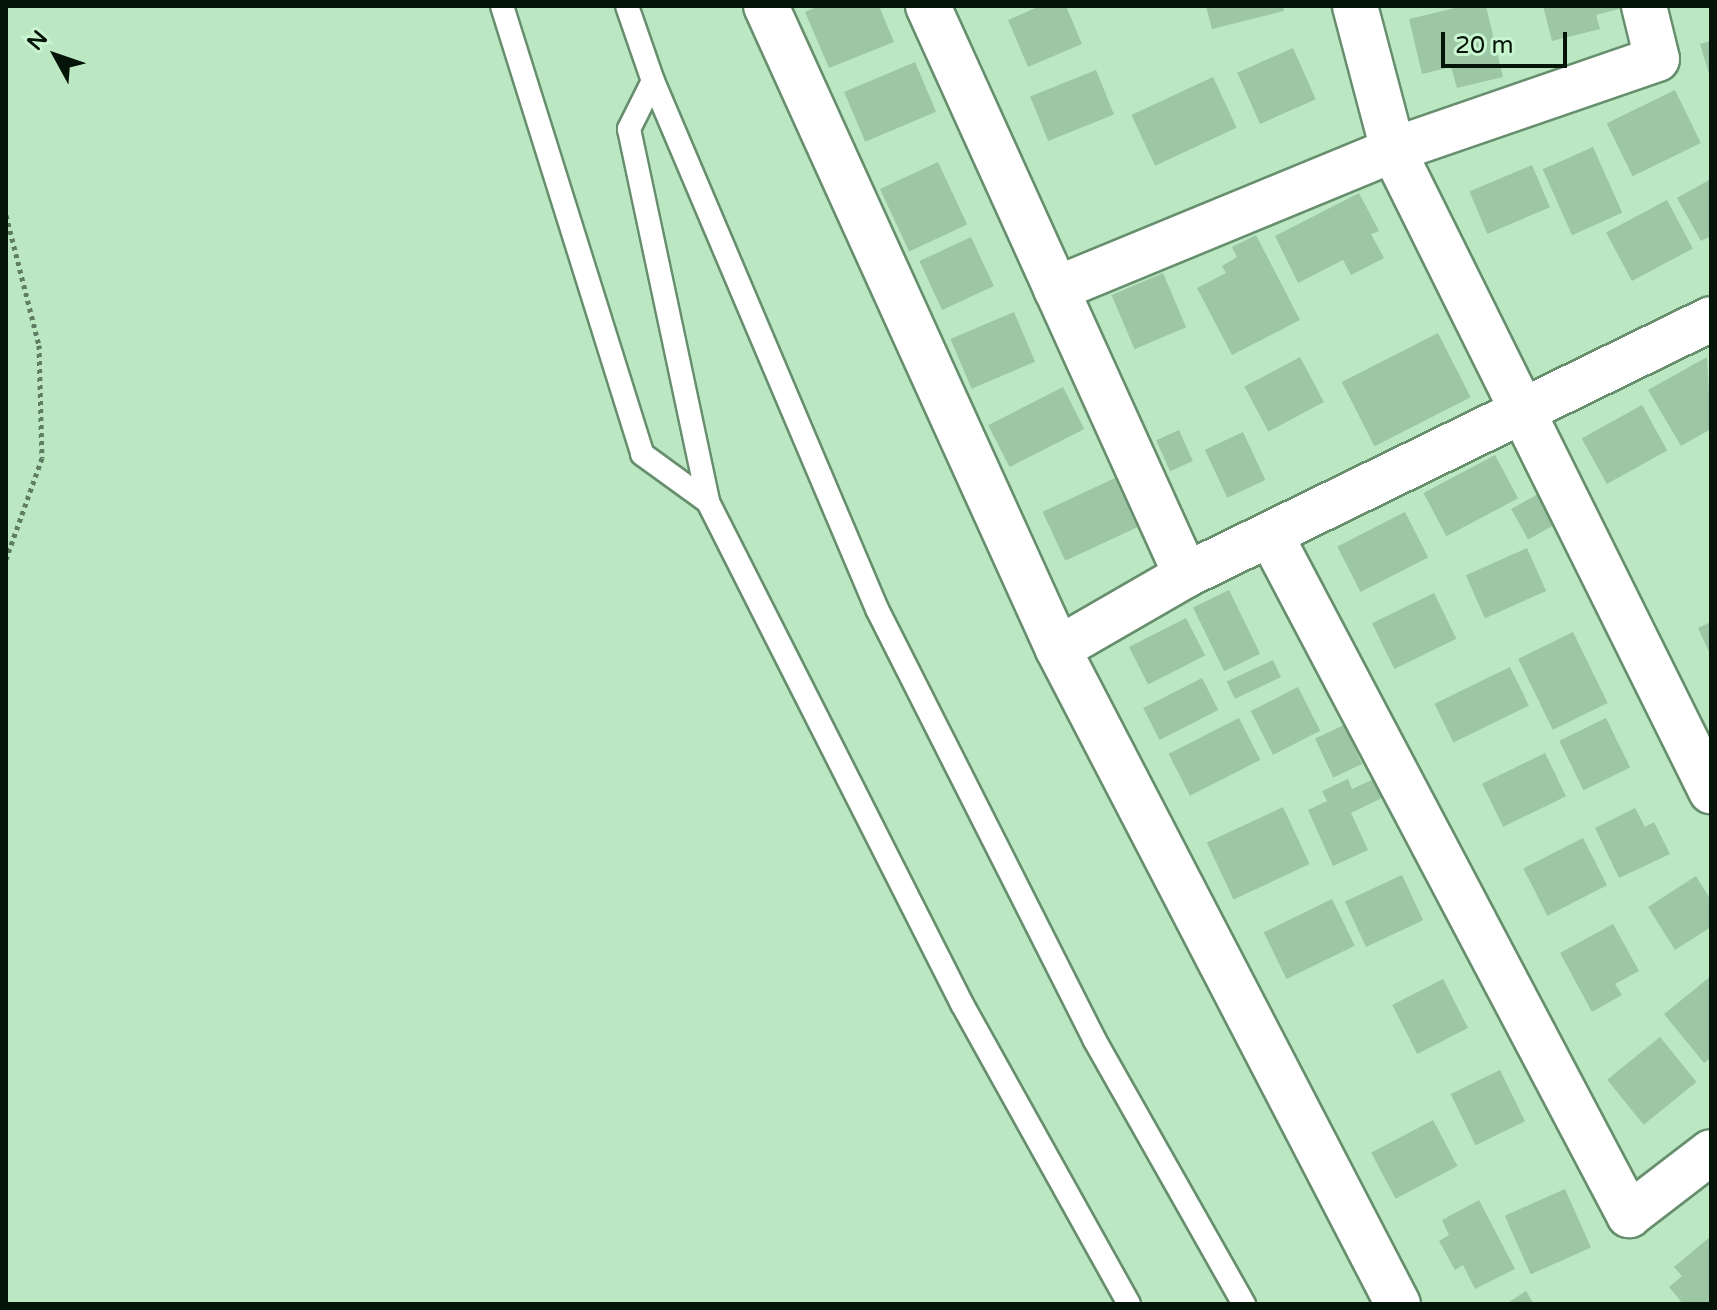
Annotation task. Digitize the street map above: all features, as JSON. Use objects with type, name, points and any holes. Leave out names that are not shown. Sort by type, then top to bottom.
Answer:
[{"type":"street","points":[[766,6],[1058,649],[1398,1304]]},
{"type":"street","points":[[928,6],[1186,575]]},
{"type":"street","points":[[1355,6],[1393,150],[1711,791]]},
{"type":"street","points":[[1056,289],[1393,150],[1657,59],[1644,6]]},
{"type":"street","points":[[1058,649],[1186,575],[1711,319]]},
{"type":"street","points":[[1271,536],[1629,1215],[1711,1152]]},
{"type":"lane","points":[[502,6],[642,454],[708,502]]},
{"type":"lane","points":[[627,6],[653,81],[877,609],[1094,1039],[1244,1304]]},
{"type":"lane","points":[[653,81],[629,129],[708,502],[962,1004],[1129,1304]]},
{"type":"path","points":[[6,215],[39,345],[42,458],[6,559]]},
{"type":"building","points":[[819,6],[879,6],[894,42],[829,68],[805,12]]},
{"type":"building","points":[[1040,6],[1066,6],[1082,44],[1028,67],[1008,20]]},
{"type":"building","points":[[1206,6],[1283,6],[1284,11],[1212,29]]},
{"type":"building","points":[[1463,6],[1486,6],[1503,77],[1457,88],[1451,67],[1422,74],[1409,19]]},
{"type":"building","points":[[1543,6],[1626,7],[1596,15],[1600,29],[1552,41]]},
{"type":"building","points":[[1711,41],[1711,77],[1710,77],[1700,44]]},
{"type":"building","points":[[1293,48],[1316,99],[1260,124],[1237,73]]},
{"type":"building","points":[[915,62],[936,112],[865,142],[844,92]]},
{"type":"building","points":[[1096,70],[1114,115],[1048,141],[1030,97]]},
{"type":"building","points":[[1213,77],[1237,128],[1155,166],[1131,115]]},
{"type":"building","points":[[1675,90],[1701,143],[1633,176],[1607,123]]},
{"type":"building","points":[[1593,147],[1622,213],[1572,235],[1543,169]]},
{"type":"building","points":[[938,162],[967,225],[909,252],[880,189]]},
{"type":"building","points":[[1532,165],[1550,207],[1487,234],[1469,192]]},
{"type":"building","points":[[1711,179],[1711,236],[1701,241],[1677,198]]},
{"type":"building","points":[[1359,193],[1379,231],[1371,234],[1384,258],[1351,275],[1343,260],[1298,283],[1275,236]]},
{"type":"building","points":[[1667,200],[1693,249],[1632,281],[1606,232]]},
{"type":"building","points":[[1256,235],[1300,320],[1232,355],[1197,288],[1226,273],[1222,266],[1237,257],[1232,247]]},
{"type":"building","points":[[971,237],[994,286],[942,310],[919,261]]},
{"type":"building","points":[[1163,273],[1186,327],[1135,349],[1111,295]]},
{"type":"building","points":[[1014,312],[1035,362],[972,389],[950,339]]},
{"type":"building","points":[[1438,333],[1471,397],[1374,446],[1342,382]]},
{"type":"building","points":[[1300,357],[1324,402],[1268,432],[1244,387]]},
{"type":"building","points":[[1707,357],[1711,429],[1681,446],[1648,390]]},
{"type":"building","points":[[1063,387],[1084,429],[1009,467],[988,425]]},
{"type":"building","points":[[1642,405],[1667,450],[1607,484],[1582,438]]},
{"type":"building","points":[[1179,430],[1193,461],[1170,471],[1156,440]]},
{"type":"building","points":[[1243,432],[1265,480],[1227,498],[1205,450]]},
{"type":"building","points":[[1495,455],[1518,498],[1446,536],[1423,493]]},
{"type":"building","points":[[1115,478],[1138,527],[1065,561],[1042,512]]},
{"type":"building","points":[[1540,493],[1557,524],[1528,540],[1511,509]]},
{"type":"building","points":[[1405,512],[1428,557],[1360,592],[1337,547]]},
{"type":"building","points":[[1527,548],[1546,591],[1485,618],[1466,575]]},
{"type":"building","points":[[1229,590],[1260,654],[1224,671],[1193,608]]},
{"type":"building","points":[[1434,593],[1456,639],[1394,669],[1372,623]]},
{"type":"building","points":[[1186,618],[1205,655],[1148,684],[1129,647]]},
{"type":"building","points":[[1711,622],[1711,656],[1698,628]]},
{"type":"building","points":[[1573,632],[1608,703],[1553,730],[1518,659]]},
{"type":"building","points":[[1273,660],[1281,677],[1235,699],[1227,682]]},
{"type":"building","points":[[1510,667],[1529,706],[1453,742],[1435,704]]},
{"type":"building","points":[[1202,678],[1218,710],[1160,740],[1143,708]]},
{"type":"building","points":[[1298,687],[1320,731],[1273,755],[1251,711]]},
{"type":"building","points":[[1239,718],[1260,760],[1190,796],[1169,754]]},
{"type":"building","points":[[1606,718],[1630,767],[1583,790],[1559,741]]},
{"type":"building","points":[[1344,725],[1362,764],[1333,777],[1315,739]]},
{"type":"building","points":[[1545,753],[1566,796],[1503,827],[1482,784]]},
{"type":"building","points":[[1348,779],[1352,789],[1374,779],[1382,798],[1351,813],[1368,850],[1333,866],[1308,810],[1327,801],[1322,791]]},
{"type":"building","points":[[1283,807],[1310,864],[1233,900],[1207,842]]},
{"type":"building","points":[[1635,808],[1645,827],[1654,822],[1670,854],[1619,878],[1595,828]]},
{"type":"building","points":[[1583,838],[1607,885],[1547,916],[1523,868]]},
{"type":"building","points":[[1402,875],[1423,920],[1366,947],[1345,902]]},
{"type":"building","points":[[1696,876],[1711,900],[1711,927],[1675,950],[1648,907]]},
{"type":"building","points":[[1332,899],[1355,946],[1286,979],[1264,932]]},
{"type":"building","points":[[1613,924],[1639,971],[1615,984],[1622,995],[1592,1012],[1560,953]]},
{"type":"building","points":[[1711,976],[1711,1058],[1704,1063],[1664,1014]]},
{"type":"building","points":[[1443,979],[1468,1028],[1417,1054],[1392,1005]]},
{"type":"building","points":[[1660,1037],[1697,1082],[1644,1125],[1607,1080]]},
{"type":"building","points":[[1500,1070],[1525,1121],[1476,1145],[1451,1094]]},
{"type":"building","points":[[1433,1120],[1457,1166],[1396,1199],[1371,1153]]},
{"type":"building","points":[[1565,1189],[1591,1247],[1531,1274],[1505,1216]]},
{"type":"building","points":[[1479,1200],[1515,1269],[1475,1289],[1463,1265],[1455,1270],[1439,1241],[1449,1235],[1442,1220]]},
{"type":"building","points":[[1711,1236],[1711,1304],[1683,1304],[1669,1287],[1682,1276],[1674,1267]]},
{"type":"building","points":[[1526,1291],[1534,1304],[1506,1304]]}]
